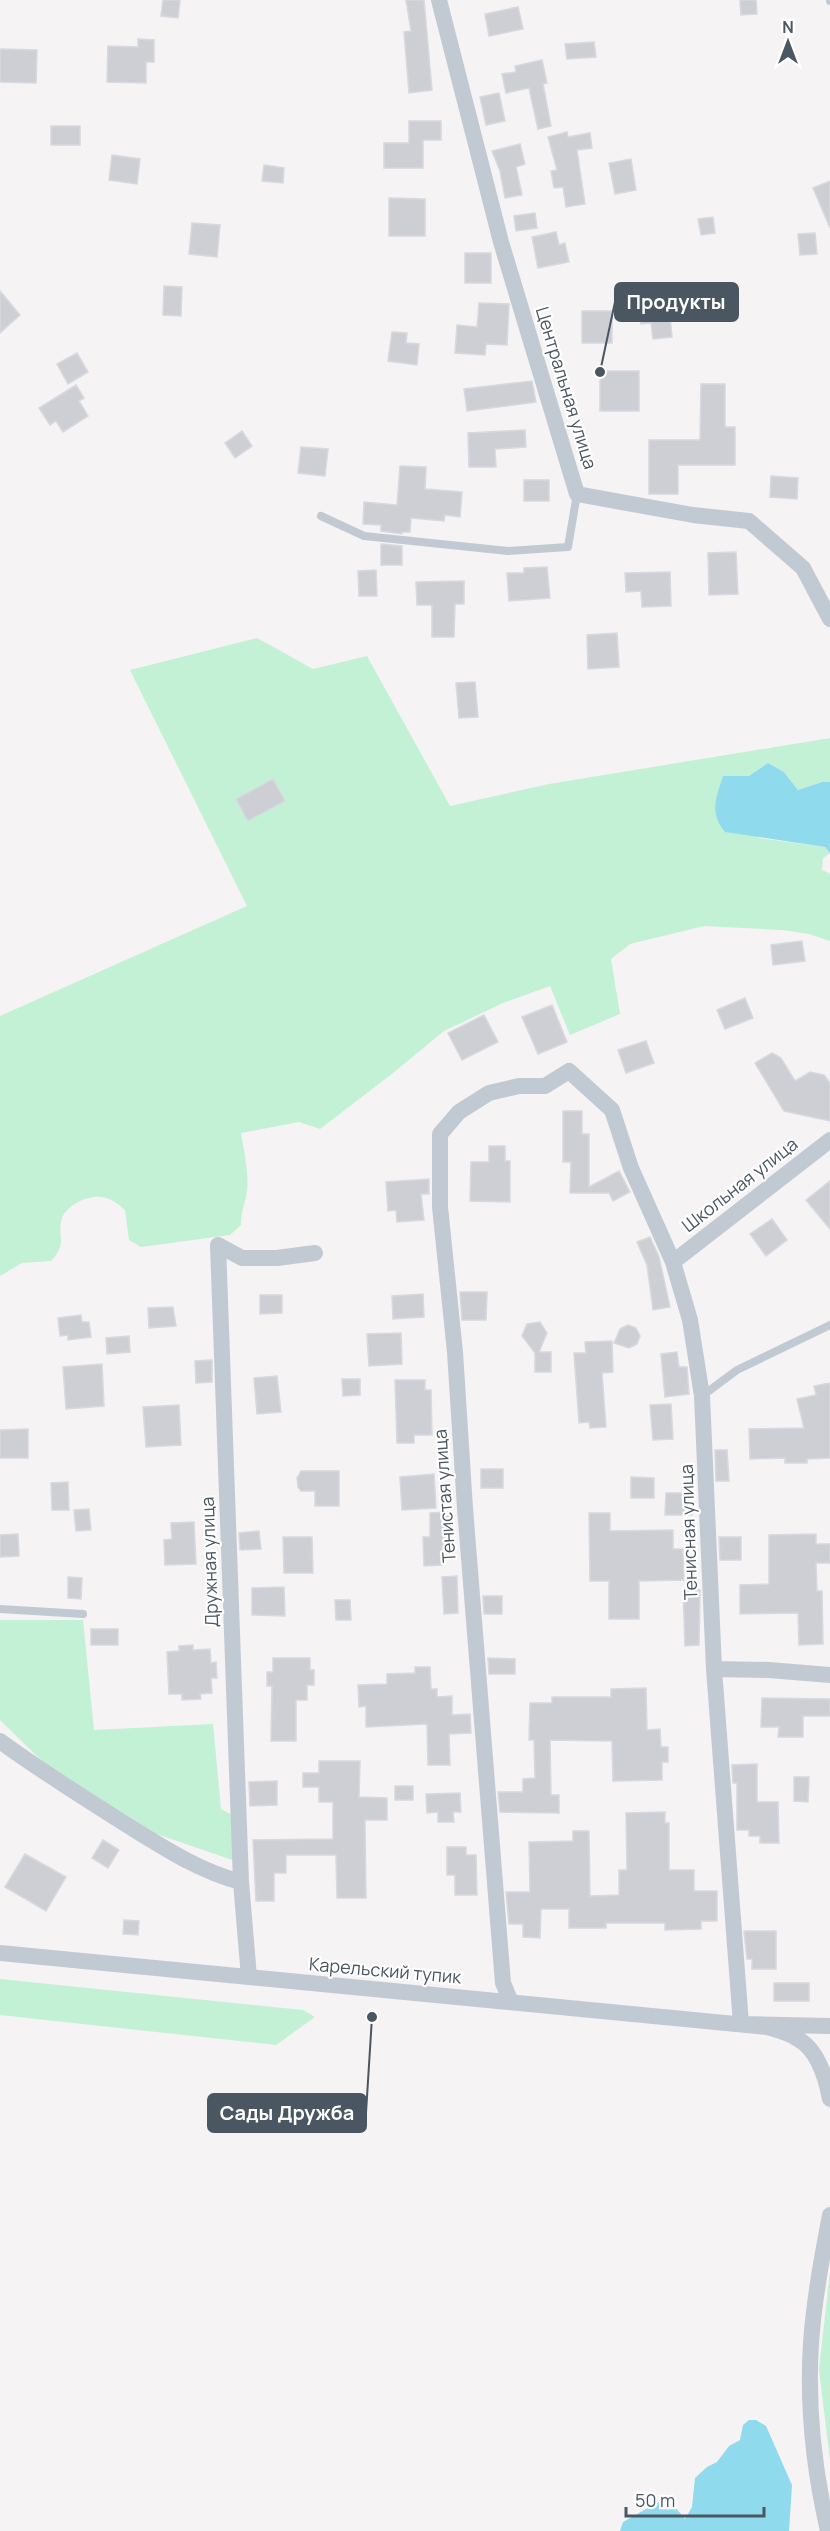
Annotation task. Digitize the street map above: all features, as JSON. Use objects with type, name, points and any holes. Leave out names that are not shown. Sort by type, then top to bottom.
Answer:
[{"type":"street","name":"Центральная улица","points":[[439,0],[501,242],[577,494],[693,515],[749,521],[803,568],[830,619]]},
{"type":"street","name":"Тенисная улица","points":[[569,1071],[612,1110],[631,1168],[673,1262],[690,1320],[702,1396],[714,1669],[741,2024]]},
{"type":"street","name":"Тенистая улица","points":[[511,2002],[503,1983],[469,1568],[455,1352],[440,1207],[440,1134],[459,1112],[489,1093],[519,1086],[545,1086],[569,1071]]},
{"type":"street","name":"Школьная улица","points":[[673,1262],[830,1140]]},
{"type":"street","name":"Дружная улица","points":[[249,1977],[241,1882],[218,1245],[242,1258],[277,1258],[315,1253]]},
{"type":"street","points":[[714,1669],[769,1670],[830,1676]]},
{"type":"street","points":[[0,1742],[53,1779],[151,1839],[213,1875],[241,1882]]},
{"type":"street","name":"Карельский тупик","points":[[0,1953],[767,2027],[799,2039],[815,2055],[830,2099]]},
{"type":"street","points":[[741,2024],[830,2026]]},
{"type":"street","points":[[828,2531],[814,2454],[811,2345],[817,2283],[830,2215]]},
{"type":"lane","points":[[321,516],[364,536],[508,551],[568,547],[577,494]]},
{"type":"lane","points":[[702,1396],[737,1370],[830,1325]]},
{"type":"lane","points":[[0,1609],[83,1614]]},
{"type":"green space","points":[[257,638],[313,669],[367,656],[450,806],[549,784],[830,738],[830,782],[822,782],[798,790],[784,772],[768,763],[749,776],[723,776],[716,801],[759,838],[825,847],[830,853],[823,858],[822,870],[830,874],[830,941],[809,934],[783,930],[704,926],[630,944],[611,959],[620,1014],[570,1035],[550,986],[503,1003],[444,1031],[320,1129],[299,1122],[241,1133],[247,1170],[247,1192],[241,1225],[230,1235],[141,1247],[129,1240],[125,1210],[108,1199],[90,1198],[73,1205],[65,1213],[61,1225],[61,1244],[51,1261],[22,1263],[0,1276],[0,1016],[247,906],[130,670]]},
{"type":"green space","points":[[0,1620],[83,1620],[94,1730],[213,1724],[221,1809],[234,1816],[235,1861],[157,1834],[48,1767],[0,1720]]},
{"type":"green space","points":[[0,1979],[303,2010],[315,2017],[276,2045],[0,2015]]},
{"type":"green space","points":[[830,2272],[830,2461],[819,2369]]},
{"type":"water","points":[[768,763],[784,772],[798,790],[822,782],[830,782],[830,853],[825,847],[725,832],[720,825],[715,805],[723,776],[749,776]]},
{"type":"water","points":[[749,2420],[756,2420],[766,2426],[792,2485],[789,2531],[620,2531],[623,2522],[662,2500],[671,2502],[685,2519],[692,2507],[695,2478],[707,2467],[717,2462],[729,2446],[740,2440],[743,2425]]},
{"type":"building","points":[[163,0],[180,0],[178,18],[161,16]]},
{"type":"building","points":[[406,0],[424,0],[432,90],[409,93],[404,32],[411,31]]},
{"type":"building","points":[[740,0],[756,0],[757,14],[741,15]]},
{"type":"building","points":[[518,7],[523,29],[489,36],[485,14]]},
{"type":"building","points":[[138,39],[154,40],[154,62],[146,62],[146,83],[107,82],[108,46],[138,47]]},
{"type":"building","points":[[594,42],[596,57],[567,59],[565,44]]},
{"type":"building","points":[[0,49],[37,50],[36,83],[0,82]]},
{"type":"building","points":[[542,60],[547,83],[543,84],[551,126],[538,129],[529,88],[506,93],[502,74],[516,72],[515,66]]},
{"type":"building","points":[[499,93],[505,121],[486,125],[480,97]]},
{"type":"building","points":[[409,121],[441,121],[441,140],[423,140],[423,168],[384,168],[384,143],[409,143]]},
{"type":"building","points":[[51,126],[80,126],[80,145],[51,145]]},
{"type":"building","points":[[567,132],[568,137],[590,133],[592,148],[577,150],[585,204],[566,207],[563,187],[554,188],[551,171],[557,170],[548,137]]},
{"type":"building","points":[[520,144],[525,164],[516,167],[522,195],[505,198],[500,171],[492,151]]},
{"type":"building","points":[[112,155],[140,159],[137,184],[109,180]]},
{"type":"building","points":[[631,159],[636,190],[615,194],[609,163]]},
{"type":"building","points":[[264,165],[284,168],[283,183],[262,181]]},
{"type":"building","points":[[830,181],[830,228],[813,188]]},
{"type":"building","points":[[389,198],[425,199],[425,236],[389,236]]},
{"type":"building","points":[[535,213],[537,228],[516,231],[514,216]]},
{"type":"building","points":[[713,217],[715,233],[701,235],[698,219]]},
{"type":"building","points":[[192,223],[220,225],[217,257],[189,254]]},
{"type":"building","points":[[556,232],[559,245],[565,243],[569,262],[538,268],[532,237]]},
{"type":"building","points":[[815,233],[817,254],[800,255],[798,234]]},
{"type":"building","points":[[465,253],[491,253],[491,283],[465,283]]},
{"type":"building","points":[[164,286],[182,287],[181,316],[163,315]]},
{"type":"building","points":[[0,291],[20,315],[0,333]]},
{"type":"building","points":[[479,303],[509,304],[507,345],[486,344],[485,355],[455,353],[457,325],[477,327]]},
{"type":"building","points":[[665,308],[666,318],[670,317],[672,337],[653,339],[651,323],[641,324],[639,310]]},
{"type":"building","points":[[582,311],[612,311],[612,343],[582,343]]},
{"type":"building","points":[[392,332],[407,333],[406,343],[419,344],[417,365],[388,361]]},
{"type":"building","points":[[77,353],[88,372],[68,384],[57,364]]},
{"type":"building","points":[[600,371],[639,371],[639,411],[600,411]]},
{"type":"building","points":[[532,381],[536,402],[467,411],[464,389]]},
{"type":"building","points":[[701,384],[725,384],[725,427],[735,427],[735,465],[678,465],[678,494],[649,494],[649,440],[700,440]]},
{"type":"building","points":[[76,385],[84,398],[79,401],[88,416],[63,432],[56,421],[50,425],[39,408]]},
{"type":"building","points":[[525,430],[526,447],[495,449],[496,467],[469,467],[468,433]]},
{"type":"building","points":[[242,431],[252,446],[235,458],[225,443]]},
{"type":"building","points":[[301,447],[328,449],[325,476],[298,473]]},
{"type":"building","points":[[400,466],[426,467],[425,489],[462,492],[460,517],[445,515],[444,521],[411,518],[410,532],[402,532],[402,534],[381,531],[381,525],[363,524],[364,502],[397,505]]},
{"type":"building","points":[[771,476],[798,478],[797,499],[770,497]]},
{"type":"building","points":[[524,480],[549,480],[549,501],[524,501]]},
{"type":"building","points":[[381,544],[402,546],[402,565],[381,565]]},
{"type":"building","points":[[736,552],[738,594],[709,595],[708,553]]},
{"type":"building","points":[[547,567],[550,598],[509,601],[507,573],[524,573],[524,568]]},
{"type":"building","points":[[376,570],[377,596],[359,596],[358,571]]},
{"type":"building","points":[[670,572],[671,606],[642,607],[641,591],[626,592],[625,573]]},
{"type":"building","points":[[464,581],[464,604],[455,604],[454,637],[432,637],[432,605],[417,605],[416,582]]},
{"type":"building","points":[[617,633],[619,667],[588,669],[587,635]]},
{"type":"building","points":[[475,682],[478,717],[459,718],[456,683]]},
{"type":"building","points":[[273,779],[285,801],[248,821],[236,799]]},
{"type":"building","points":[[802,941],[805,961],[773,965],[771,945]]},
{"type":"building","points":[[745,998],[753,1018],[725,1029],[717,1010]]},
{"type":"building","points":[[552,1005],[567,1042],[538,1054],[522,1017]]},
{"type":"building","points":[[484,1015],[498,1042],[462,1060],[448,1033]]},
{"type":"building","points":[[646,1041],[654,1063],[626,1073],[618,1050]]},
{"type":"building","points":[[772,1053],[781,1058],[795,1081],[810,1072],[824,1075],[830,1083],[830,1121],[784,1111],[755,1063]]},
{"type":"building","points":[[563,1111],[582,1111],[582,1134],[589,1134],[589,1187],[619,1171],[630,1192],[613,1201],[609,1193],[570,1193],[571,1162],[563,1162]]},
{"type":"building","points":[[489,1146],[505,1146],[505,1161],[510,1161],[510,1202],[470,1201],[471,1162],[489,1162]]},
{"type":"building","points":[[429,1179],[429,1194],[421,1194],[424,1220],[397,1222],[396,1210],[388,1211],[386,1182]]},
{"type":"building","points":[[830,1181],[830,1229],[806,1200]]},
{"type":"building","points":[[772,1219],[787,1240],[766,1256],[750,1234]]},
{"type":"building","points":[[650,1237],[659,1257],[670,1307],[653,1310],[647,1265],[637,1242]]},
{"type":"building","points":[[460,1292],[487,1292],[486,1320],[462,1320]]},
{"type":"building","points":[[423,1294],[424,1317],[393,1319],[392,1296]]},
{"type":"building","points":[[260,1295],[282,1295],[282,1313],[260,1314]]},
{"type":"building","points":[[173,1307],[176,1326],[149,1328],[148,1308]]},
{"type":"building","points":[[81,1315],[82,1322],[89,1322],[91,1337],[68,1340],[68,1335],[60,1336],[58,1318]]},
{"type":"building","points":[[540,1322],[547,1333],[539,1352],[551,1352],[551,1372],[535,1372],[535,1353],[522,1336],[527,1324]]},
{"type":"building","points":[[628,1325],[636,1328],[640,1336],[637,1344],[629,1348],[614,1343],[620,1329]]},
{"type":"building","points":[[401,1333],[402,1364],[369,1366],[367,1334]]},
{"type":"building","points":[[129,1336],[130,1352],[107,1354],[106,1338]]},
{"type":"building","points":[[612,1341],[613,1372],[602,1373],[606,1427],[590,1428],[589,1422],[579,1423],[574,1353],[586,1353],[585,1342]]},
{"type":"building","points":[[677,1352],[679,1367],[687,1367],[689,1394],[665,1397],[661,1354]]},
{"type":"building","points":[[212,1360],[212,1382],[196,1383],[195,1361]]},
{"type":"building","points":[[102,1364],[104,1406],[66,1409],[63,1367]]},
{"type":"building","points":[[277,1376],[281,1412],[257,1414],[254,1378]]},
{"type":"building","points":[[342,1379],[360,1379],[360,1395],[343,1396]]},
{"type":"building","points":[[395,1380],[425,1380],[425,1390],[431,1390],[432,1435],[414,1435],[414,1443],[397,1443]]},
{"type":"building","points":[[830,1383],[830,1458],[807,1459],[807,1463],[785,1463],[785,1458],[750,1459],[749,1429],[804,1428],[797,1399],[816,1395],[814,1386]]},
{"type":"building","points":[[671,1404],[673,1439],[653,1440],[650,1405]]},
{"type":"building","points":[[179,1405],[181,1445],[146,1447],[143,1407]]},
{"type":"building","points":[[28,1429],[28,1458],[0,1458],[0,1430]]},
{"type":"building","points":[[715,1450],[727,1450],[729,1481],[716,1481]]},
{"type":"building","points":[[481,1469],[503,1469],[503,1488],[481,1488]]},
{"type":"building","points":[[301,1471],[339,1471],[339,1506],[315,1506],[315,1491],[301,1491],[298,1487],[297,1478]]},
{"type":"building","points":[[434,1474],[436,1508],[402,1510],[400,1477]]},
{"type":"building","points":[[631,1477],[654,1478],[654,1498],[631,1498]]},
{"type":"building","points":[[68,1482],[69,1510],[52,1510],[51,1483]]},
{"type":"building","points":[[666,1493],[692,1493],[692,1515],[665,1515]]},
{"type":"building","points":[[89,1509],[91,1530],[76,1531],[74,1510]]},
{"type":"building","points":[[449,1512],[450,1549],[443,1549],[443,1565],[424,1566],[423,1537],[430,1537],[430,1513]]},
{"type":"building","points":[[589,1513],[610,1513],[610,1531],[673,1530],[673,1549],[683,1549],[684,1580],[639,1581],[639,1619],[609,1619],[609,1581],[590,1581]]},
{"type":"building","points":[[194,1522],[196,1564],[165,1565],[164,1540],[172,1539],[171,1523]]},
{"type":"building","points":[[259,1531],[261,1549],[240,1550],[239,1533]]},
{"type":"building","points":[[18,1534],[19,1556],[0,1557],[0,1535]]},
{"type":"building","points":[[816,1534],[816,1544],[830,1544],[830,1563],[816,1563],[817,1591],[822,1591],[823,1644],[799,1645],[798,1613],[740,1614],[740,1585],[769,1584],[769,1535]]},
{"type":"building","points":[[283,1537],[312,1537],[313,1573],[284,1573]]},
{"type":"building","points":[[719,1537],[741,1537],[741,1560],[720,1560]]},
{"type":"building","points":[[457,1576],[458,1613],[444,1614],[442,1577]]},
{"type":"building","points":[[68,1577],[82,1578],[81,1599],[68,1598]]},
{"type":"building","points":[[284,1587],[285,1616],[252,1615],[252,1588]]},
{"type":"building","points":[[683,1589],[700,1590],[699,1645],[685,1646]]},
{"type":"building","points":[[483,1596],[502,1596],[502,1614],[484,1614]]},
{"type":"building","points":[[335,1600],[350,1600],[351,1620],[336,1620]]},
{"type":"building","points":[[91,1629],[118,1629],[118,1645],[91,1645]]},
{"type":"building","points":[[193,1645],[193,1650],[210,1649],[211,1663],[216,1662],[217,1678],[211,1678],[212,1693],[200,1694],[201,1699],[182,1700],[182,1694],[169,1694],[167,1652],[179,1651],[179,1646]]},
{"type":"building","points":[[273,1658],[310,1658],[310,1670],[314,1670],[314,1685],[307,1685],[307,1700],[296,1700],[296,1741],[271,1741],[272,1686],[267,1686],[267,1672],[273,1672]]},
{"type":"building","points":[[488,1658],[515,1659],[515,1674],[489,1674]]},
{"type":"building","points":[[415,1667],[430,1667],[431,1689],[437,1689],[437,1697],[452,1696],[452,1715],[470,1714],[471,1733],[449,1734],[450,1765],[428,1765],[427,1724],[366,1727],[366,1706],[359,1707],[358,1685],[387,1684],[387,1674],[415,1673]]},
{"type":"building","points":[[646,1688],[647,1730],[660,1729],[661,1747],[668,1747],[668,1762],[662,1762],[662,1780],[613,1781],[612,1741],[550,1740],[551,1795],[559,1795],[559,1813],[500,1812],[498,1792],[523,1792],[523,1779],[535,1778],[534,1740],[529,1740],[530,1703],[552,1703],[552,1697],[611,1697],[611,1689]]},
{"type":"building","points":[[762,1698],[830,1699],[830,1716],[803,1716],[803,1737],[778,1737],[779,1727],[761,1727]]},
{"type":"building","points":[[319,1761],[360,1761],[359,1797],[387,1798],[387,1820],[365,1820],[366,1898],[337,1898],[336,1855],[286,1855],[286,1873],[274,1873],[274,1901],[256,1901],[253,1840],[333,1839],[333,1802],[319,1802],[319,1787],[303,1787],[303,1773],[319,1773]]},
{"type":"building","points":[[757,1764],[757,1802],[778,1802],[779,1843],[760,1843],[760,1836],[749,1836],[749,1830],[737,1830],[737,1783],[733,1783],[732,1765]]},
{"type":"building","points":[[794,1777],[809,1777],[808,1802],[794,1801]]},
{"type":"building","points":[[277,1781],[277,1805],[250,1806],[249,1782]]},
{"type":"building","points":[[395,1786],[413,1786],[413,1800],[395,1800]]},
{"type":"building","points":[[460,1793],[461,1812],[453,1812],[454,1822],[438,1822],[438,1812],[427,1813],[426,1794]]},
{"type":"building","points":[[665,1812],[665,1823],[669,1823],[669,1870],[694,1870],[694,1891],[717,1891],[717,1921],[701,1921],[701,1929],[665,1930],[665,1923],[606,1923],[606,1928],[569,1928],[569,1909],[541,1909],[540,1938],[523,1937],[523,1924],[509,1924],[506,1892],[530,1892],[529,1842],[573,1841],[573,1831],[589,1831],[590,1896],[619,1895],[619,1870],[627,1870],[626,1813]]},
{"type":"building","points":[[103,1840],[119,1850],[108,1868],[92,1858]]},
{"type":"building","points":[[447,1847],[466,1847],[466,1855],[476,1855],[477,1895],[455,1895],[455,1875],[447,1875]]},
{"type":"building","points":[[25,1854],[66,1877],[46,1911],[5,1887]]},
{"type":"building","points":[[124,1920],[139,1921],[138,1935],[123,1934]]},
{"type":"building","points":[[744,1931],[776,1931],[776,1969],[752,1969],[752,1959],[747,1959]]},
{"type":"building","points":[[774,1983],[809,1983],[809,2001],[774,2001]]},
{"type":"place","name":"Продукты","points":[[600,372]]},
{"type":"place","name":"Сады Дружба","points":[[372,2017]]}]
